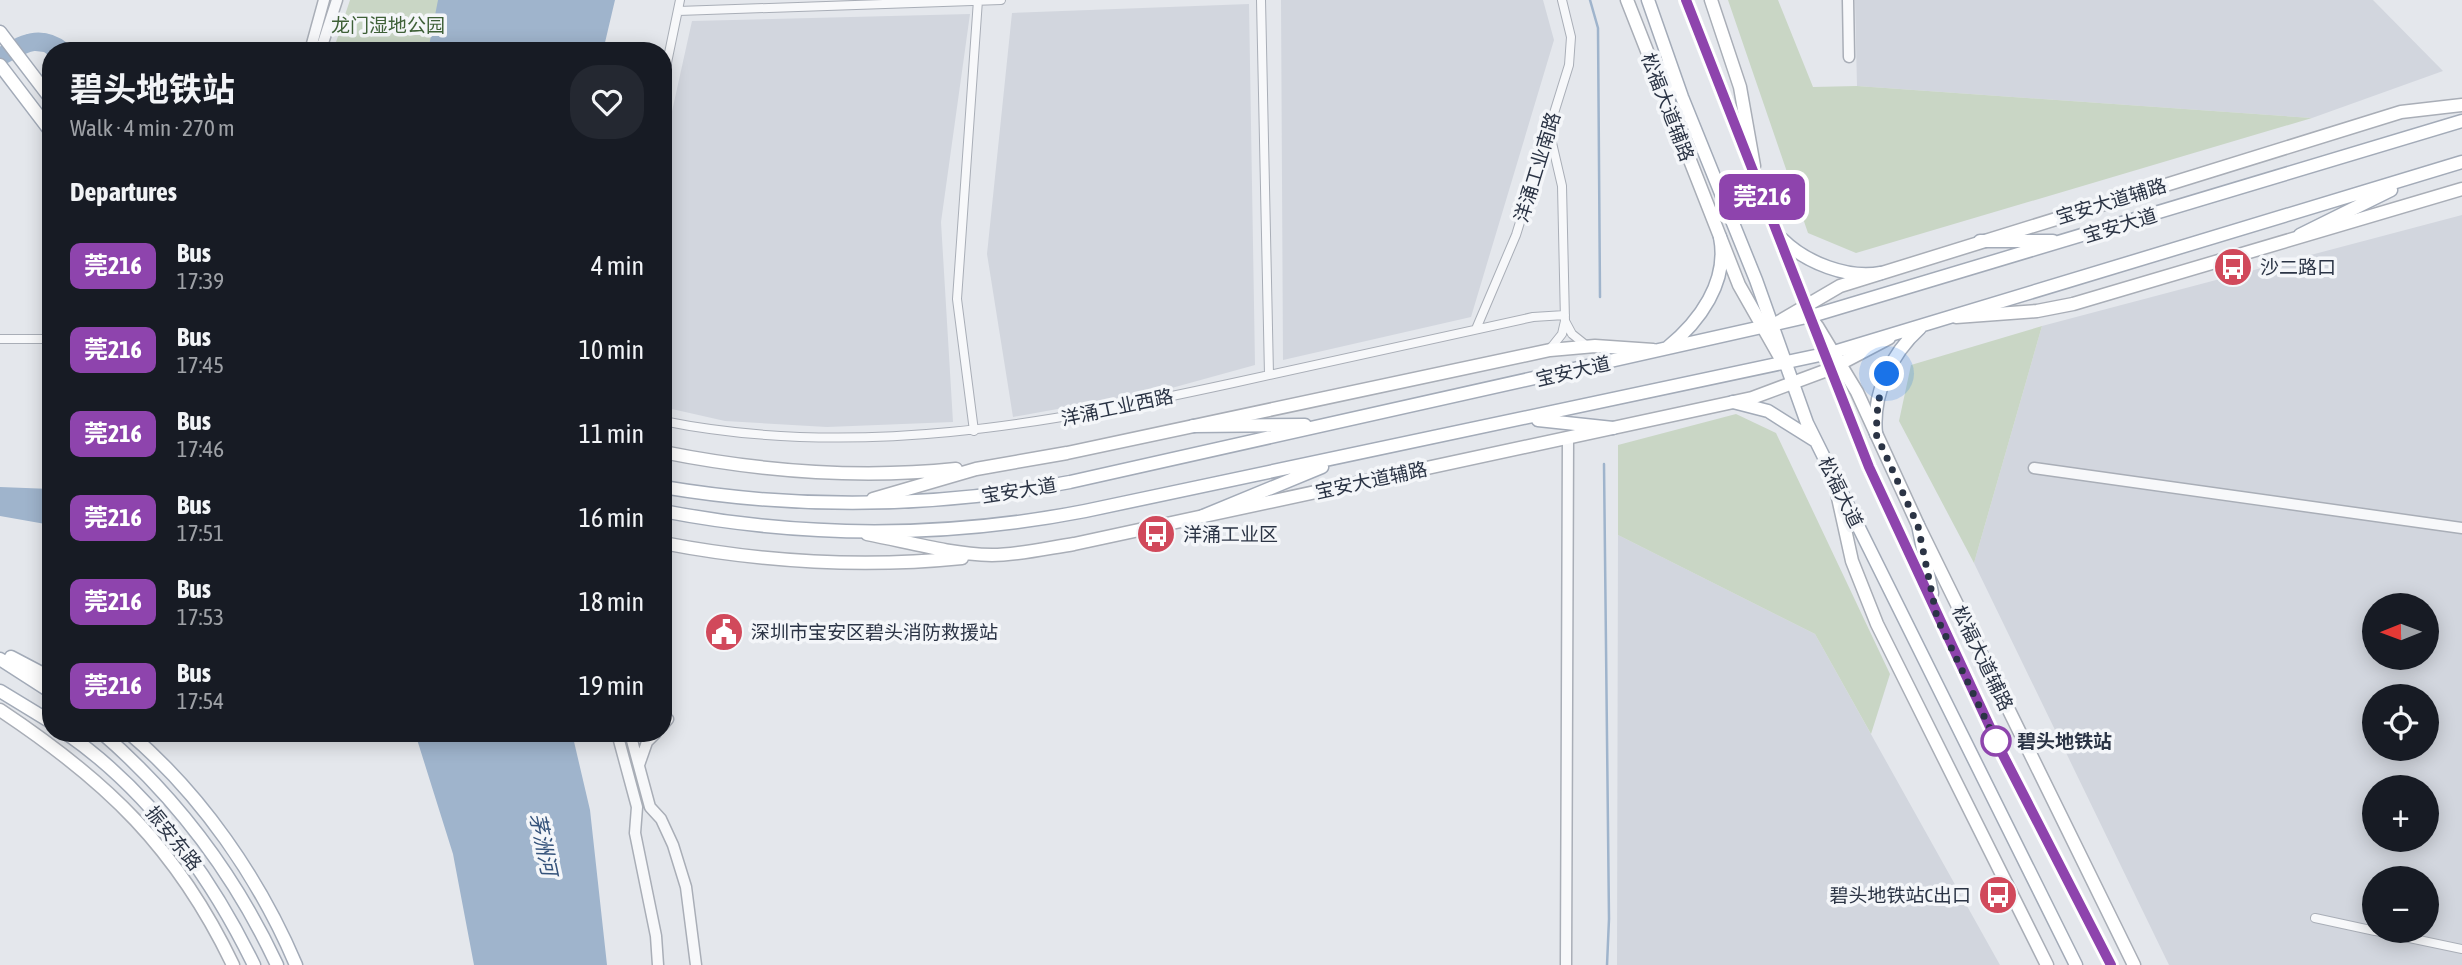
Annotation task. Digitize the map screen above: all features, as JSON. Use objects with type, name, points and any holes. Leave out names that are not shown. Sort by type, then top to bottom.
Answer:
[{"type":"main road","name":"松福大道辅路","points":[[1627,0],[1670,115],[1740,285],[1767,327]]},
{"type":"main road","name":"松福大道","points":[[1648,0],[1767,327],[1816,442],[2076,965]]},
{"type":"main road","name":"松福大道","points":[[1686,0],[1807,310],[1832,360],[1869,467],[1937,618],[2014,778],[2111,965]]},
{"type":"main road","points":[[1711,0],[1740,87],[1756,180]]},
{"type":"main road","points":[[0,32],[42,87]]},
{"type":"main road","points":[[1663,42],[1670,115]]},
{"type":"main road","points":[[0,65],[42,120]]},
{"type":"main road","name":"宝安大道辅路","points":[[1807,310],[1840,286],[1980,241],[2401,112],[2462,104]]},
{"type":"main road","name":"宝安大道","points":[[672,488],[799,503],[851,504],[946,500],[1034,489],[1767,327],[1807,310],[2067,241],[2462,121]]},
{"type":"main road","name":"宝安大道","points":[[672,512],[723,521],[832,530],[942,531],[1014,524],[1783,364],[1832,360],[1897,334],[2462,162]]},
{"type":"main road","points":[[2300,235],[2427,173]]},
{"type":"main road","points":[[1952,317],[2005,315],[2073,304],[2462,189]]},
{"type":"main road","points":[[1778,235],[1803,255],[1831,268],[1860,274],[1881,274]]},
{"type":"main road","points":[[851,504],[994,465],[1193,426],[1549,350],[1587,346],[1664,351],[1693,322],[1713,292],[1720,270],[1720,237]]},
{"type":"main road","points":[[1980,241],[2067,241]]},
{"type":"main road","points":[[1876,434],[1876,411],[1883,384],[1899,352],[1922,327]]},
{"type":"main road","name":"松福大道辅路","points":[[1832,360],[1876,434],[1918,526],[2134,965]]},
{"type":"main road","name":"宝安大道辅路","points":[[832,530],[943,551],[996,555],[1074,544],[1733,402],[1791,385],[1832,360]]},
{"type":"main road","points":[[1733,402],[1768,411],[1816,442]]},
{"type":"main road","points":[[1520,420],[1613,428]]},
{"type":"main road","points":[[1193,426],[1344,422]]},
{"type":"main road","points":[[672,454],[728,463],[814,471],[923,471],[994,465]]},
{"type":"main road","points":[[1203,516],[1355,454]]},
{"type":"main road","points":[[1834,477],[1852,561],[1877,624],[2047,965]]},
{"type":"main road","points":[[1918,526],[1937,618]]},
{"type":"main road","points":[[672,544],[768,558],[838,563],[915,562],[996,555]]},
{"type":"main road","points":[[0,652],[42,673]]},
{"type":"main road","points":[[0,659],[42,686]]},
{"type":"main road","points":[[0,691],[42,717]]},
{"type":"main road","points":[[0,710],[42,740]]},
{"type":"main road","points":[[45,742],[82,768],[135,818],[187,882],[233,965]]},
{"type":"main road","name":"振安东路","points":[[77,742],[119,775],[186,852],[222,903],[254,965]]},
{"type":"main road","name":"振安东路","points":[[112,742],[164,792],[218,859],[240,892],[276,965]]},
{"type":"main road","points":[[138,742],[177,781],[232,848],[274,918],[296,965]]},
{"type":"street","points":[[312,42],[324,0]]},
{"type":"street","points":[[323,42],[337,0]]},
{"type":"street","points":[[671,42],[680,0]]},
{"type":"street","points":[[974,431],[957,299],[978,0]]},
{"type":"street","points":[[678,11],[1001,0]]},
{"type":"street","points":[[1261,0],[1269,375]]},
{"type":"street","name":"洋涌工业南路","points":[[1476,329],[1516,235],[1571,56],[1569,28],[1562,0]]},
{"type":"street","points":[[1847,0],[1849,57]]},
{"type":"street","points":[[1549,130],[1562,186],[1565,318],[1562,334],[1549,350]]},
{"type":"street","name":"洋涌工业西路","points":[[672,422],[731,432],[834,439],[974,431],[1098,412],[1533,317],[1565,318]]},
{"type":"street","points":[[1565,318],[1572,334],[1587,346]]},
{"type":"street","points":[[0,339],[42,339]]},
{"type":"street","points":[[1566,965],[1568,438]]},
{"type":"street","points":[[2034,468],[2462,528]]},
{"type":"street","points":[[619,742],[636,807],[635,833],[646,878],[658,965]]},
{"type":"street","points":[[633,742],[650,807],[661,819],[672,842],[686,887],[696,965]]},
{"type":"street","points":[[639,765],[648,742]]},
{"type":"street","points":[[2315,918],[2362,928]]},
{"type":"street","points":[[2433,943],[2462,949]]},
{"type":"shaded area","points":[[1281,0],[1543,0],[1554,40],[1471,317],[1283,360]]},
{"type":"shaded area","points":[[1855,0],[2373,0],[2443,71],[2312,118],[1857,86]]},
{"type":"shaded area","points":[[1249,4],[1255,365],[1168,389],[1013,417],[987,254],[1012,13]]},
{"type":"shaded area","points":[[970,14],[941,222],[953,422],[827,427],[725,421],[672,409],[672,111],[692,21]]},
{"type":"shaded area","points":[[2462,215],[2462,965],[2169,965],[1974,563],[2042,326]]},
{"type":"shaded area","points":[[1618,535],[1815,634],[2000,965],[1617,965]]},
{"type":"green space","name":"龙门湿地公园","points":[[350,0],[442,0],[430,42],[336,42]]},
{"type":"green space","points":[[1728,0],[1778,0],[1813,87],[1857,86],[2312,118],[1856,253],[1808,233]]},
{"type":"green space","points":[[2042,326],[1974,563],[1899,421],[1911,365]]},
{"type":"green space","points":[[1736,414],[1776,433],[1890,674],[1871,734],[1815,634],[1618,535],[1618,445]]},
{"type":"water","points":[[438,0],[615,0],[605,42],[430,42]]},
{"type":"water","points":[[44,33],[61,42],[42,42],[42,52],[27,50],[18,38]]},
{"type":"water","points":[[0,487],[42,489],[42,523],[0,516]]},
{"type":"water","name":"茅洲河","points":[[418,742],[574,742],[590,810],[607,965],[474,965],[453,854]]},
{"type":"waterway","points":[[1590,0],[1598,28],[1600,297]]},
{"type":"waterway","points":[[0,57],[31,42],[42,42]]},
{"type":"waterway","points":[[1604,464],[1609,919],[1607,965]]},
{"type":"bus line","name":"莞216","points":[[1686,0],[1720,93],[1869,467],[2003,755],[2111,965]]},
{"type":"place","name":"沙二路口","points":[[2233,267]]},
{"type":"place","name":"洋涌工业区","points":[[1156,534]]},
{"type":"place","name":"深圳市宝安区碧头消防救援站","points":[[724,632]]},
{"type":"place","name":"碧头地铁站","points":[[1996,741]]},
{"type":"place","name":"碧头地铁站C出口","points":[[1998,895]]},
{"type":"route","points":[[1887,374],[1878,402],[1876,434],[1918,526],[1937,618],[1996,741]]}]
